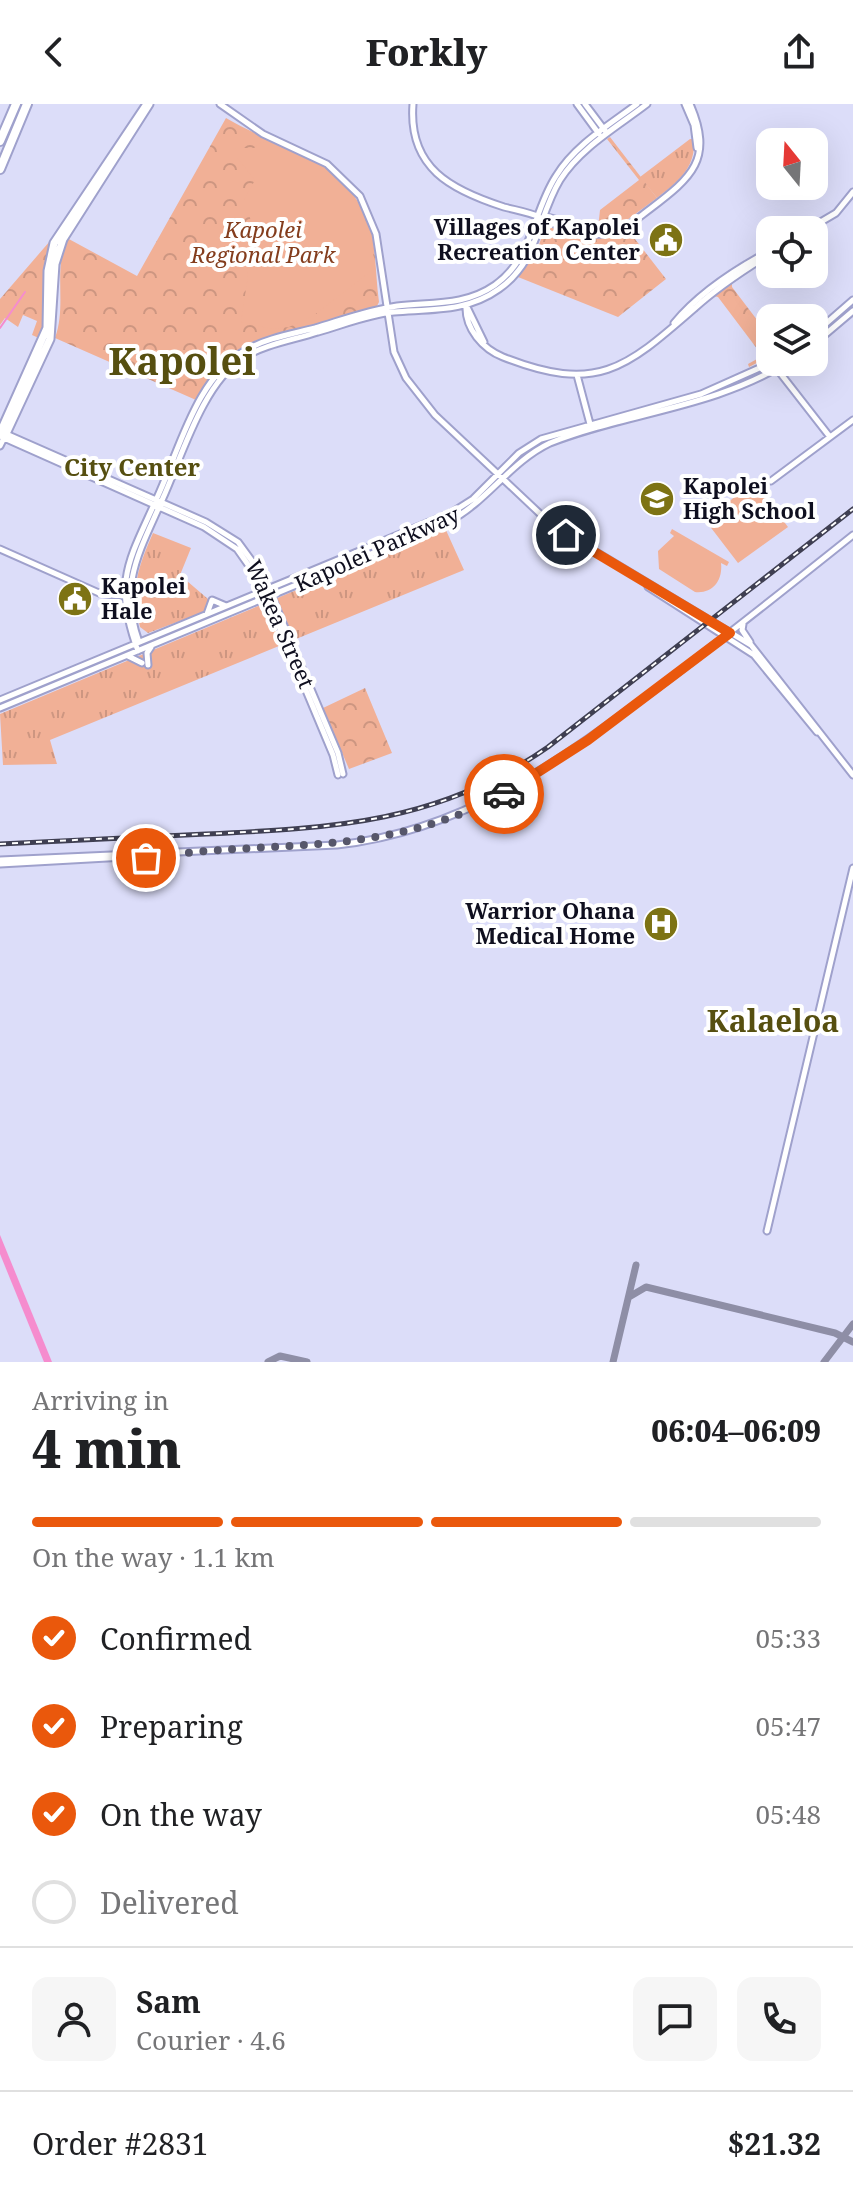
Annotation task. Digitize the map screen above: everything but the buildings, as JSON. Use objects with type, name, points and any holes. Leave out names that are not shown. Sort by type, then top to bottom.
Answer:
[{"type":"highway","points":[[0,141],[14,104]]},
{"type":"highway","points":[[0,169],[27,104]]},
{"type":"main road","points":[[0,446],[2,434],[50,339],[51,282],[65,234],[148,104]]},
{"type":"main road","points":[[220,104],[263,134],[327,164],[351,185],[374,226],[388,325],[398,363],[418,396],[561,536],[717,631],[728,634],[758,660],[853,775]]},
{"type":"main road","points":[[413,104],[413,125],[420,149],[444,181],[470,196],[598,235],[630,224],[687,179],[696,167],[701,144],[687,104]]},
{"type":"main road","points":[[577,104],[603,133]]},
{"type":"main road","points":[[585,104],[603,133]]},
{"type":"main road","points":[[140,650],[126,596],[134,565],[206,389],[230,360],[263,342],[385,311],[466,302],[493,286],[512,269],[527,248],[543,218],[559,170],[637,104]]},
{"type":"main road","points":[[603,133],[647,104]]},
{"type":"main road","points":[[828,218],[836,213],[853,192]]},
{"type":"main road","points":[[466,302],[486,347],[538,370],[577,375],[628,362],[756,262]]},
{"type":"main road","points":[[383,295],[397,309]]},
{"type":"main road","points":[[828,322],[853,300]]},
{"type":"main road","points":[[388,325],[397,309]]},
{"type":"main road","points":[[828,332],[853,311]]},
{"type":"main road","name":"Kapolei Parkway","points":[[0,708],[448,522],[477,503],[509,467],[541,439],[712,390],[756,370]]},
{"type":"main road","points":[[577,375],[592,431]]},
{"type":"main road","name":"Kapolei Parkway","points":[[509,467],[545,445],[703,402],[761,376]]},
{"type":"main road","points":[[782,376],[830,437]]},
{"type":"main road","points":[[771,481],[853,420]]},
{"type":"main road","name":"Wakea Street","points":[[2,434],[233,538],[251,557],[266,590],[338,753],[340,774]]},
{"type":"main road","points":[[487,466],[509,467],[507,480],[515,491]]},
{"type":"main road","points":[[499,478],[566,535],[758,652]]},
{"type":"main road","name":"Kapolei Parkway","points":[[0,700],[451,513],[499,478]]},
{"type":"main road","points":[[153,515],[147,498],[163,492]]},
{"type":"main road","points":[[153,515],[170,508],[163,492]]},
{"type":"main road","points":[[0,862],[146,858],[178,853],[359,842],[403,833],[459,815],[500,796],[556,762],[743,624],[853,535]]},
{"type":"main road","points":[[0,549],[99,593],[126,596]]},
{"type":"main road","points":[[254,595],[261,579],[278,585]]},
{"type":"main road","points":[[256,602],[273,606],[281,592]]},
{"type":"main road","points":[[206,615],[212,600],[227,606]]},
{"type":"main road","points":[[216,611],[219,618]]},
{"type":"main road","points":[[743,624],[743,632],[841,760]]},
{"type":"main road","points":[[133,631],[149,638]]},
{"type":"main road","points":[[124,649],[133,631]]},
{"type":"main road","points":[[717,631],[720,641]]},
{"type":"main road","points":[[127,655],[145,664],[147,653],[154,645]]},
{"type":"main road","points":[[22,691],[25,698]]},
{"type":"main road","points":[[767,1231],[853,868]]},
{"type":"green space","name":"Kapolei Regional Park","points":[[226,118],[312,162],[350,192],[364,211],[372,234],[379,302],[376,308],[262,341],[234,356],[196,400],[55,338],[60,313],[61,263],[67,238],[137,276]]},
{"type":"green space","points":[[610,137],[657,198],[623,223],[598,228],[600,210],[639,180],[607,139]]},
{"type":"green space","points":[[694,139],[694,149],[689,166],[657,198],[640,177]]},
{"type":"green space","points":[[262,142],[317,162],[345,185],[363,212],[375,268],[313,316],[289,327],[272,329],[241,322],[248,276],[244,257],[261,251],[244,200],[255,180],[238,159],[235,148],[254,148]]},
{"type":"green space","points":[[546,225],[594,237],[628,230],[666,279],[618,317],[518,277],[536,253]]},
{"type":"green space","points":[[50,241],[44,276],[46,320],[41,339],[32,335],[37,321],[23,315],[18,327],[5,318],[0,325],[0,299]]},
{"type":"green space","points":[[732,278],[732,287],[756,319],[756,347],[718,297],[710,295]]},
{"type":"green space","points":[[750,485],[757,486],[788,527],[738,563],[702,516],[708,511],[719,525],[713,514]]},
{"type":"green space","points":[[445,528],[464,570],[50,740],[57,764],[3,765],[0,714]]},
{"type":"green space","points":[[672,529],[729,562],[727,566],[721,563],[718,580],[712,588],[695,592],[659,569],[658,551],[674,536],[670,533]]},
{"type":"green space","points":[[153,533],[191,548],[180,575],[208,599],[209,610],[148,633],[140,627],[136,589],[139,568]]},
{"type":"green space","points":[[365,688],[392,753],[349,769],[323,708]]},
{"type":"shaded area","points":[[0,1235],[52,1362],[44,1362],[0,1254]]},
{"type":"waterway","points":[[0,328],[25,292]]},
{"type":"taxiway","points":[[613,1362],[636,1265]]},
{"type":"taxiway","points":[[629,1297],[646,1287],[835,1333],[853,1342]]},
{"type":"taxiway","points":[[824,1362],[853,1324]]},
{"type":"taxiway","points":[[268,1362],[280,1356],[307,1362]]},
{"type":"railway","points":[[0,844],[299,829],[384,817],[467,792],[548,747],[853,509]]},
{"type":"way so far","points":[[146,858],[178,853],[322,846],[374,840],[446,820],[504,794]]},
{"type":"place","name":"Villages of Kapolei Recreation Center","points":[[666,240]]},
{"type":"place","name":"Kapolei High School","points":[[657,499]]},
{"type":"place","name":"Kapolei Hale","points":[[75,599]]},
{"type":"place","name":"Warrior Ohana Medical Home","points":[[661,924]]},
{"type":"district","name":"Kapolei","points":[[182,362]]},
{"type":"district","name":"City Center","points":[[132,468]]},
{"type":"district","name":"Kalaeloa","points":[[773,1022]]},
{"type":"route","points":[[504,794],[588,740],[730,633],[566,535]]}]
